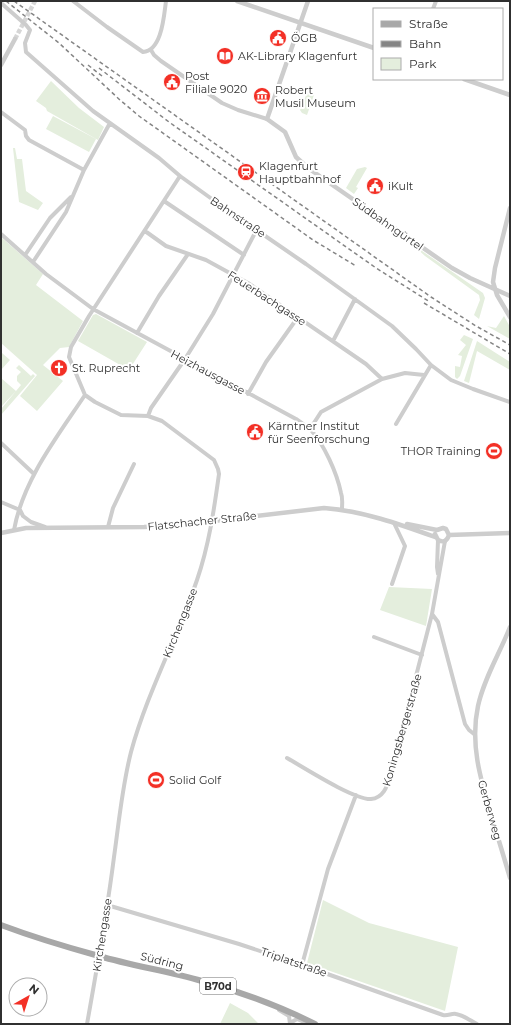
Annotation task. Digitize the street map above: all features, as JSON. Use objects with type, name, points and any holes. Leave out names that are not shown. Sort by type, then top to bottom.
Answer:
[{"type":"main road","name":"Südring","points":[[1,925],[36,938],[100,957],[202,981],[272,1005],[312,1023]]},
{"type":"street","points":[[73,1],[139,50],[144,52],[151,50],[159,38],[166,1]]},
{"type":"street","points":[[237,1],[373,48]]},
{"type":"street","points":[[151,50],[158,58],[214,98],[235,109],[267,119],[308,1]]},
{"type":"street","name":"Bahnstraße","points":[[1,3],[26,24],[30,30],[26,43],[26,52],[86,106],[159,158],[180,176],[223,207],[355,299],[403,336],[431,365],[451,380],[510,402]]},
{"type":"street","points":[[1,65],[15,39]]},
{"type":"street","points":[[467,80],[510,95]]},
{"type":"street","points":[[1,112],[25,130],[26,136],[29,140],[84,170]]},
{"type":"street","name":"Südbahngürtel","points":[[267,119],[285,132],[299,161],[308,168],[452,268],[510,296]]},
{"type":"street","points":[[33,262],[66,212],[71,197],[84,170],[110,123]]},
{"type":"street","points":[[14,530],[34,474],[46,453],[85,395],[69,357],[72,347],[93,309],[180,176]]},
{"type":"street","points":[[25,255],[50,218],[71,197]]},
{"type":"street","points":[[164,201],[244,255]]},
{"type":"street","points":[[510,208],[493,278],[494,289],[510,314]]},
{"type":"street","points":[[148,416],[151,408],[185,359],[213,314],[257,230]]},
{"type":"street","name":"Feuerbachgasse","points":[[145,231],[166,246],[206,260],[248,283],[366,364],[382,379]]},
{"type":"street","name":"Heizhausgasse","points":[[1,234],[33,262],[93,309],[296,419],[310,429]]},
{"type":"street","points":[[137,333],[188,254]]},
{"type":"street","points":[[333,341],[355,299]]},
{"type":"street","points":[[248,394],[266,362],[298,317]]},
{"type":"street","points":[[396,424],[431,365]]},
{"type":"street","points":[[342,509],[342,494],[333,469],[318,440],[310,429],[321,412],[382,379],[405,373],[424,375]]},
{"type":"street","name":"Kirchengasse","points":[[85,395],[101,406],[121,415],[130,417],[148,416],[168,424],[206,453],[217,464],[219,474],[212,522],[197,580],[141,722],[124,782],[100,957],[87,1024]]},
{"type":"street","points":[[1,444],[34,474]]},
{"type":"street","points":[[108,527],[113,508],[134,464]]},
{"type":"street","points":[[1,502],[20,510],[26,519],[45,527]]},
{"type":"street","name":"Flatschacher Straße","points":[[1,533],[26,528],[45,527],[159,527],[324,508],[342,509],[394,523],[437,530]]},
{"type":"street","points":[[392,584],[405,546],[394,523]]},
{"type":"street","name":"Flatschacher Straße","points":[[401,524],[437,539]]},
{"type":"street","points":[[442,528],[446,529],[449,535],[448,539],[445,541],[437,539],[437,530],[442,528]]},
{"type":"street","points":[[449,535],[510,533]]},
{"type":"street","name":"Koningsbergerstraße","points":[[437,539],[438,575]]},
{"type":"street","name":"Koningsbergerstraße","points":[[287,758],[356,795],[371,799],[384,792],[387,786],[422,656],[432,614],[445,541]]},
{"type":"street","points":[[432,614],[438,622],[465,724],[474,734]]},
{"type":"street","name":"Gerberweg","points":[[510,627],[483,690],[478,705],[474,734],[476,761],[510,878]]},
{"type":"street","points":[[374,637],[422,656]]},
{"type":"street","points":[[302,965],[328,869],[356,795]]},
{"type":"street","name":"Triplatstraße","points":[[107,905],[239,944],[443,1015],[454,1013],[458,1014],[477,1024]]},
{"type":"street","points":[[272,1005],[289,1016],[290,1023],[297,1019],[312,1023]]},
{"type":"green space","points":[[51,81],[79,108],[104,127],[98,140],[47,111],[46,108],[36,101]]},
{"type":"green space","points":[[307,93],[314,95],[307,115],[302,113],[300,110]]},
{"type":"green space","points":[[53,116],[96,139],[89,152],[46,129]]},
{"type":"green space","points":[[13,148],[15,148],[17,159],[22,159],[26,191],[43,203],[38,210],[19,202]]},
{"type":"green space","points":[[367,168],[356,187],[358,188],[354,194],[346,188],[357,169]]},
{"type":"green space","points":[[1,237],[43,274],[36,285],[83,321],[69,347],[60,348],[43,365],[63,381],[37,411],[20,396],[37,375],[1,343]]},
{"type":"green space","points":[[412,244],[483,293],[485,298],[479,319],[474,315],[480,300],[479,295],[425,256]]},
{"type":"green space","points":[[96,314],[147,342],[129,370],[78,341],[93,315]]},
{"type":"green space","points":[[504,316],[510,327],[510,339],[487,326],[496,328]]},
{"type":"green space","points":[[464,335],[473,339],[460,376],[457,379],[455,377],[455,366],[460,367],[462,356],[458,355],[466,345],[460,340]]},
{"type":"green space","points":[[477,341],[510,362],[510,370],[477,351],[469,383],[464,381]]},
{"type":"green space","points":[[2,353],[10,360],[1,370],[1,354]]},
{"type":"green space","points":[[19,365],[31,376],[33,374],[35,376],[1,415],[1,409],[21,385],[17,381],[17,376],[21,372],[16,368]]},
{"type":"green space","points":[[1,378],[16,391],[1,407]]},
{"type":"green space","points":[[389,587],[432,589],[426,626],[380,610]]},
{"type":"green space","points":[[323,900],[369,923],[458,947],[445,1011],[307,963]]},
{"type":"green space","points":[[230,1003],[248,1013],[259,1024],[220,1024]]},
{"type":"tunnel","points":[[15,39],[35,1]]},
{"type":"railway","points":[[6,1],[59,43],[139,116],[313,240],[356,266]]},
{"type":"railway","points":[[14,1],[431,297],[476,326],[510,345]]},
{"type":"railway","points":[[88,65],[102,76]]},
{"type":"railway","points":[[99,68],[169,122],[376,268],[430,302]]},
{"type":"railway","points":[[424,303],[510,354]]},
{"type":"place","name":"ÖGB","points":[[278,38]]},
{"type":"place","name":"AK-Library Klagenfurt","points":[[225,56]]},
{"type":"place","name":"Post Filiale 9020","points":[[172,82]]},
{"type":"place","name":"Robert Musil Museum","points":[[262,96]]},
{"type":"place","name":"Klagenfurt Hauptbahnhof","points":[[246,172]]},
{"type":"place","name":"iKult","points":[[375,186]]},
{"type":"place","name":"St. Ruprecht","points":[[59,368]]},
{"type":"place","name":"Kärntner Institut für Seenforschung","points":[[255,432]]},
{"type":"place","name":"THOR Training","points":[[494,451]]},
{"type":"place","name":"Solid Golf","points":[[156,780]]}]
